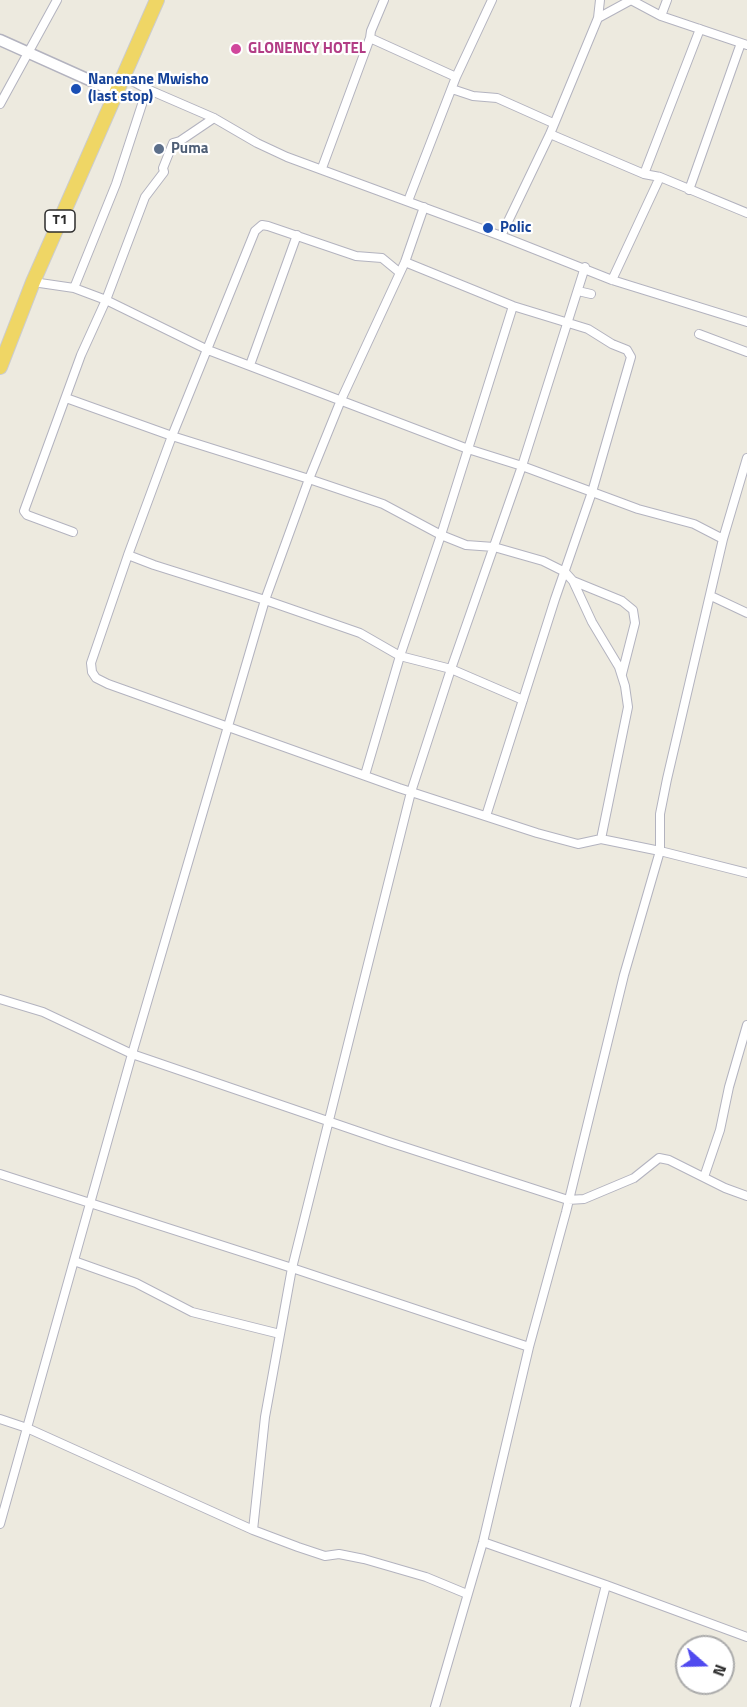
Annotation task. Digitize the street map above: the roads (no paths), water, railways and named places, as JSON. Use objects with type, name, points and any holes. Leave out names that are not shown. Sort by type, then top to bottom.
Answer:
[{"type":"highway","name":"T1","points":[[2,358],[33,282],[158,0]]},
{"type":"street","points":[[0,104],[57,0]]},
{"type":"street","points":[[322,168],[370,38],[370,30],[384,0]]},
{"type":"street","points":[[408,201],[456,77],[492,0]]},
{"type":"street","points":[[501,236],[550,134],[597,18],[600,0]]},
{"type":"street","points":[[597,18],[631,0],[661,16],[744,44],[689,190]]},
{"type":"street","points":[[661,16],[667,0]]},
{"type":"street","points":[[644,174],[700,29]]},
{"type":"street","points":[[370,38],[456,77]]},
{"type":"street","points":[[0,40],[116,92]]},
{"type":"street","points":[[123,76],[214,118],[287,157],[322,168],[362,186],[585,267],[612,280],[747,322]]},
{"type":"street","points":[[74,288],[116,184],[147,89]]},
{"type":"street","points":[[452,89],[473,96],[497,98],[553,123]]},
{"type":"street","points":[[73,532],[24,513],[81,356],[106,300],[145,197],[164,172],[163,168],[173,143],[180,141],[214,118]]},
{"type":"street","points":[[550,134],[644,174],[660,177],[747,213]]},
{"type":"street","points":[[612,280],[660,177]]},
{"type":"street","points":[[0,1524],[132,1054],[265,600],[309,479],[341,400],[405,262],[424,207]]},
{"type":"street","points":[[399,272],[382,258],[356,256],[268,226],[262,225],[255,231],[172,436],[128,555],[91,663],[92,672],[96,678],[108,684],[411,792],[486,816],[578,844],[601,839],[747,873]]},
{"type":"street","points":[[250,365],[297,235]]},
{"type":"street","points":[[405,262],[513,306],[588,329],[612,344],[627,350],[631,357],[592,492],[486,816]]},
{"type":"street","points":[[253,1530],[260,1454],[292,1268],[411,792],[522,466],[585,267]]},
{"type":"street","points":[[33,282],[74,288],[106,300],[208,350],[468,449],[522,466],[638,509],[694,524],[723,539]]},
{"type":"street","points":[[578,291],[591,294]]},
{"type":"street","points":[[365,775],[400,657],[513,306]]},
{"type":"street","points":[[699,334],[747,352]]},
{"type":"street","points":[[66,398],[172,436],[383,504],[441,535],[466,544],[494,547],[543,561],[565,572],[573,581],[586,610],[614,656],[627,693],[628,713],[601,839]]},
{"type":"street","points":[[435,1707],[483,1542],[529,1347],[636,929],[660,851],[660,814],[667,779],[723,539],[747,458]]},
{"type":"street","points":[[128,555],[360,633],[400,657],[451,669],[523,700]]},
{"type":"street","points":[[573,581],[622,601],[633,610],[635,623],[622,674]]},
{"type":"street","points":[[711,596],[747,613]]},
{"type":"street","points":[[0,999],[44,1012],[132,1054],[568,1200],[584,1199],[634,1178],[659,1158],[669,1160],[747,1196]]},
{"type":"street","points":[[704,1176],[720,1130],[729,1087],[747,1025]]},
{"type":"street","points":[[0,1174],[529,1347]]},
{"type":"street","points":[[74,1261],[136,1283],[192,1312],[280,1334]]},
{"type":"street","points":[[0,1419],[27,1428],[253,1530],[325,1556],[339,1554],[411,1572],[467,1594]]},
{"type":"street","points":[[483,1542],[747,1638]]},
{"type":"street","points":[[575,1707],[606,1585]]},
{"type":"place","name":"GLONENCY HOTEL","points":[[236,49]]},
{"type":"place","name":"Nanenane Mwisho (last stop)","points":[[76,89]]},
{"type":"place","name":"Puma","points":[[159,149]]},
{"type":"place","name":"Polic","points":[[488,228]]}]
